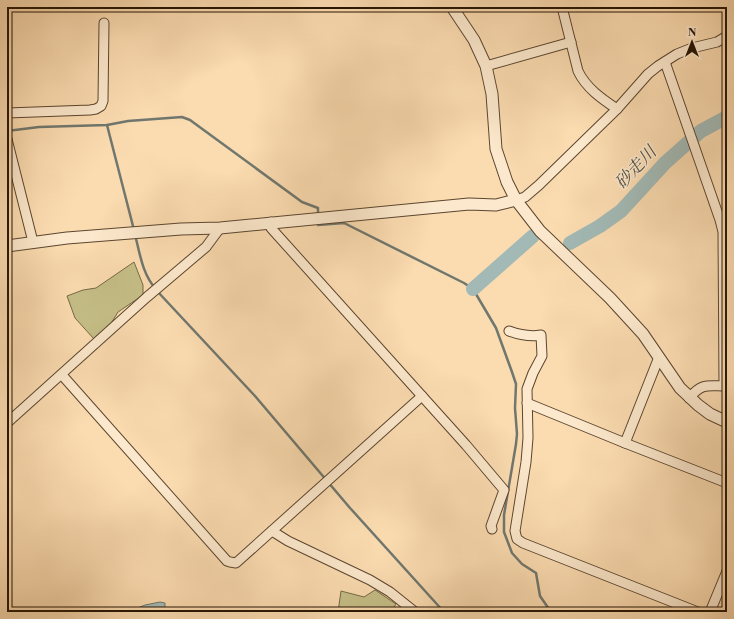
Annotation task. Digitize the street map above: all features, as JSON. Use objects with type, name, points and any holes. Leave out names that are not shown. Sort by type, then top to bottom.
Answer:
[{"type":"street","points":[[452,7],[464,22],[486,66],[492,94],[496,149],[502,171],[516,200],[540,231],[610,298],[643,334],[676,383],[689,398],[710,414],[727,422]]},
{"type":"street","points":[[562,7],[578,71],[582,81],[617,109]]},
{"type":"street","points":[[7,113],[90,110],[101,106],[104,23]]},
{"type":"street","points":[[7,246],[33,242],[134,233],[220,228],[321,217],[468,204],[496,205],[516,200],[525,197],[539,186],[617,109],[648,74],[665,62],[685,51],[717,42],[727,36]]},
{"type":"street","points":[[486,66],[571,42]]},
{"type":"street","points":[[665,62],[720,220],[724,237],[726,386],[701,387],[689,398]]},
{"type":"street","points":[[7,139],[33,242]]},
{"type":"street","points":[[271,222],[271,228],[507,490],[492,529]]},
{"type":"street","points":[[7,423],[147,297],[206,247],[220,228]]},
{"type":"street","points":[[509,330],[532,337],[541,335],[542,356],[527,389],[528,438],[526,462],[515,531],[515,536],[517,539],[523,544],[698,612]]},
{"type":"street","points":[[624,443],[659,357]]},
{"type":"street","points":[[62,375],[227,561],[236,563],[422,396]]},
{"type":"street","points":[[527,403],[727,483]]},
{"type":"street","points":[[272,531],[288,541],[370,580],[390,592],[415,612]]},
{"type":"street","points":[[710,612],[727,571]]},
{"type":"shaded area","points":[[134,262],[143,285],[143,295],[118,312],[107,330],[94,339],[75,318],[67,296],[83,290],[96,288]]},
{"type":"shaded area","points":[[375,590],[396,604],[391,612],[338,612],[341,591],[364,597]]},
{"type":"water","points":[[160,602],[165,603],[165,612],[128,612],[145,605]]},
{"type":"waterway","points":[[7,131],[39,127],[107,125],[128,121],[182,117],[190,120],[302,202],[318,208],[318,216]]},
{"type":"waterway","name":"砂走川","points":[[570,243],[600,226],[621,211],[665,163],[701,131],[727,117]]},
{"type":"waterway","points":[[107,125],[134,230]]},
{"type":"waterway","points":[[318,221],[318,225],[344,223],[464,283],[473,289],[496,328],[516,384],[515,408],[517,434],[504,515],[504,532],[512,553],[522,564],[536,573],[540,596],[551,612]]},
{"type":"waterway","points":[[135,235],[144,269],[155,288]]},
{"type":"waterway","name":"砂走川","points":[[473,289],[533,236]]},
{"type":"waterway","points":[[158,292],[255,396],[350,508],[444,612]]}]
